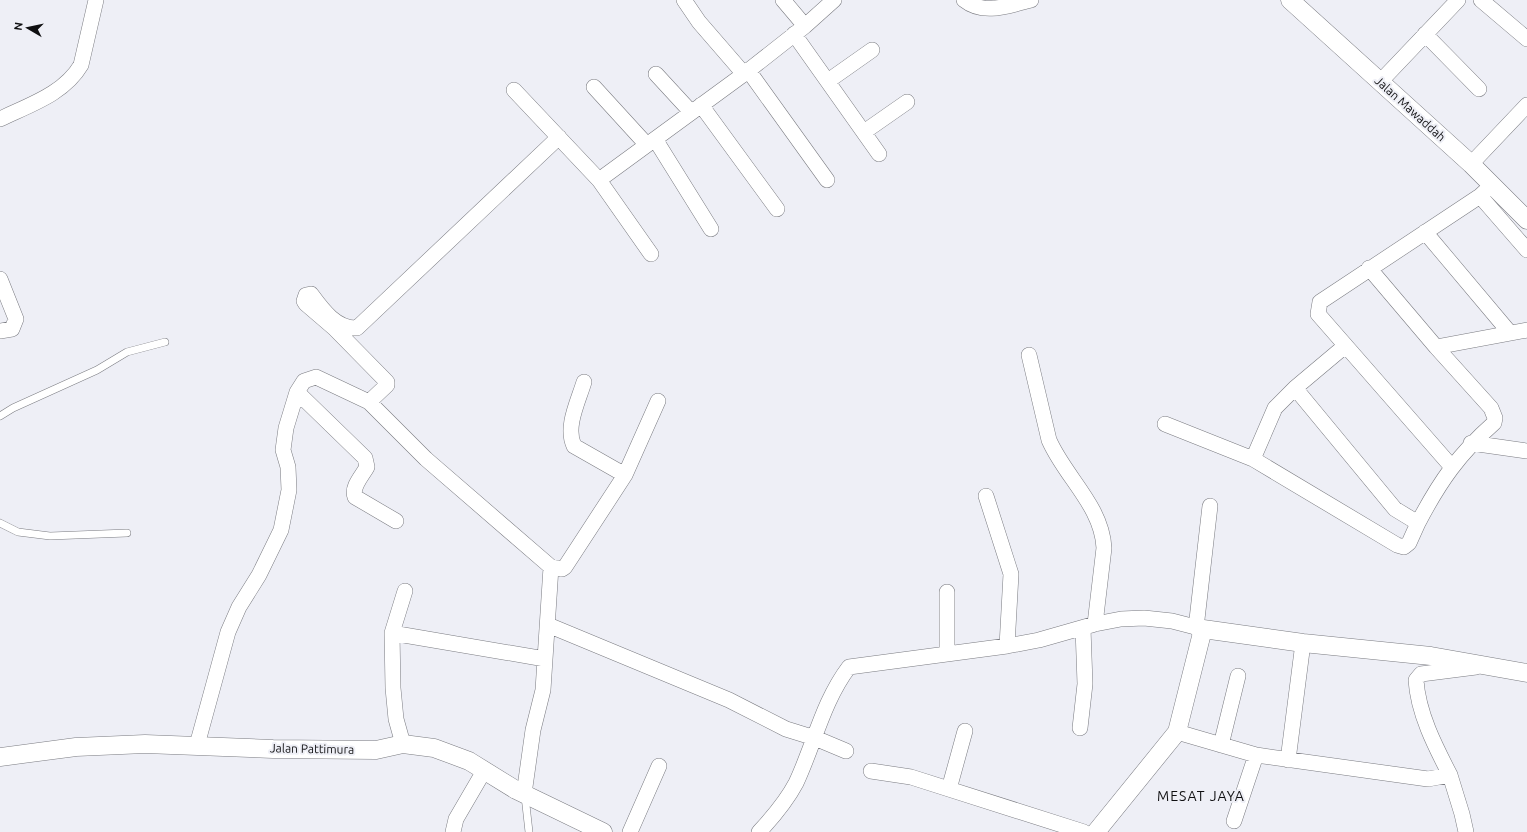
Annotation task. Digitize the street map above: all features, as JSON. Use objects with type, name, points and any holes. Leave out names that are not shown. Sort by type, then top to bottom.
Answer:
[{"type":"street","points":[[0,119],[56,91],[76,74],[81,65],[96,0]]},
{"type":"street","points":[[684,0],[699,22],[746,72],[828,180]]},
{"type":"street","points":[[783,0],[828,81],[879,154]]},
{"type":"street","points":[[599,180],[746,72],[800,30],[834,0]]},
{"type":"street","points":[[964,0],[980,7],[992,9],[1031,0]]},
{"type":"street","name":"Jalan Mawaddah","points":[[1290,0],[1471,164],[1486,191],[1527,220]]},
{"type":"street","points":[[1380,82],[1458,0]]},
{"type":"street","points":[[1481,0],[1527,39]]},
{"type":"street","points":[[1425,34],[1479,89]]},
{"type":"street","points":[[828,81],[872,50]]},
{"type":"street","points":[[656,74],[696,109],[777,209]]},
{"type":"street","points":[[594,87],[651,142],[711,230]]},
{"type":"street","points":[[514,90],[599,180],[651,254]]},
{"type":"street","points":[[864,132],[907,102]]},
{"type":"street","points":[[1471,164],[1527,105]]},
{"type":"street","points":[[369,402],[387,385],[387,382],[334,328],[306,304],[304,298],[308,293],[311,294],[332,318],[349,328],[357,328],[559,137]]},
{"type":"street","points":[[1451,466],[1318,314],[1320,302],[1368,268],[1486,191],[1527,250]]},
{"type":"street","points":[[1425,232],[1510,333]]},
{"type":"street","points":[[1166,424],[1253,459],[1397,545],[1404,546],[1409,543],[1418,523],[1451,466],[1471,443],[1494,423],[1494,414],[1491,408],[1368,268]]},
{"type":"street","points":[[0,279],[16,320],[12,329],[0,331]]},
{"type":"street","points":[[1436,347],[1527,330]]},
{"type":"street","points":[[1253,459],[1275,408],[1295,388],[1345,346]]},
{"type":"street","points":[[1029,355],[1049,440],[1054,452],[1089,504],[1103,538],[1104,548],[1089,626],[1080,728]]},
{"type":"street","points":[[197,745],[228,632],[239,608],[259,575],[280,530],[289,490],[288,467],[283,450],[286,428],[297,392],[304,381],[316,376],[369,402],[426,459],[551,567],[562,569],[565,567],[625,475],[658,401]]},
{"type":"street","points":[[584,382],[570,428],[574,446],[625,475]]},
{"type":"street","points":[[1295,388],[1395,509],[1418,523]]},
{"type":"street","points":[[297,392],[364,458],[367,467],[355,486],[353,493],[355,497],[396,521]]},
{"type":"street","points":[[1471,443],[1527,451]]},
{"type":"street","points":[[986,496],[1011,574],[1007,646]]},
{"type":"street","points":[[1096,832],[1177,732],[1199,628],[1210,506]]},
{"type":"street","points":[[524,794],[533,730],[543,690],[551,567]]},
{"type":"street","points":[[403,744],[396,719],[393,688],[392,632],[405,591]]},
{"type":"street","points":[[947,592],[947,654]]},
{"type":"street","points":[[759,832],[780,809],[792,790],[834,690],[849,667],[1007,646],[1121,619],[1144,618],[1172,621],[1199,628],[1303,643],[1431,656],[1527,673]]},
{"type":"street","points":[[548,625],[729,700],[786,729],[815,738],[846,751]]},
{"type":"street","points":[[392,632],[545,659]]},
{"type":"street","points":[[1288,760],[1303,643]]},
{"type":"street","points":[[1466,832],[1462,814],[1442,776],[1440,756],[1418,701],[1416,680],[1421,674],[1488,666]]},
{"type":"street","points":[[1221,745],[1238,676]]},
{"type":"street","points":[[949,789],[965,731]]},
{"type":"street","points":[[1177,732],[1256,755],[1411,778],[1442,776]]},
{"type":"street","name":"Jalan Pattimura","points":[[0,757],[76,747],[145,744],[273,749],[376,750],[403,744],[434,748],[469,761],[524,794],[603,832]]},
{"type":"street","points":[[1234,821],[1256,755]]},
{"type":"street","points":[[630,832],[659,766]]},
{"type":"street","points":[[453,832],[456,820],[484,770]]},
{"type":"street","points":[[871,771],[911,777],[1084,832]]},
{"type":"lane","points":[[0,416],[14,408],[97,370],[127,352],[165,342]]},
{"type":"lane","points":[[0,523],[18,532],[50,536],[127,532]]},
{"type":"lane","points":[[524,794],[529,832]]},
{"type":"district","name":"MESAT JAYA","points":[[1201,796]]}]
